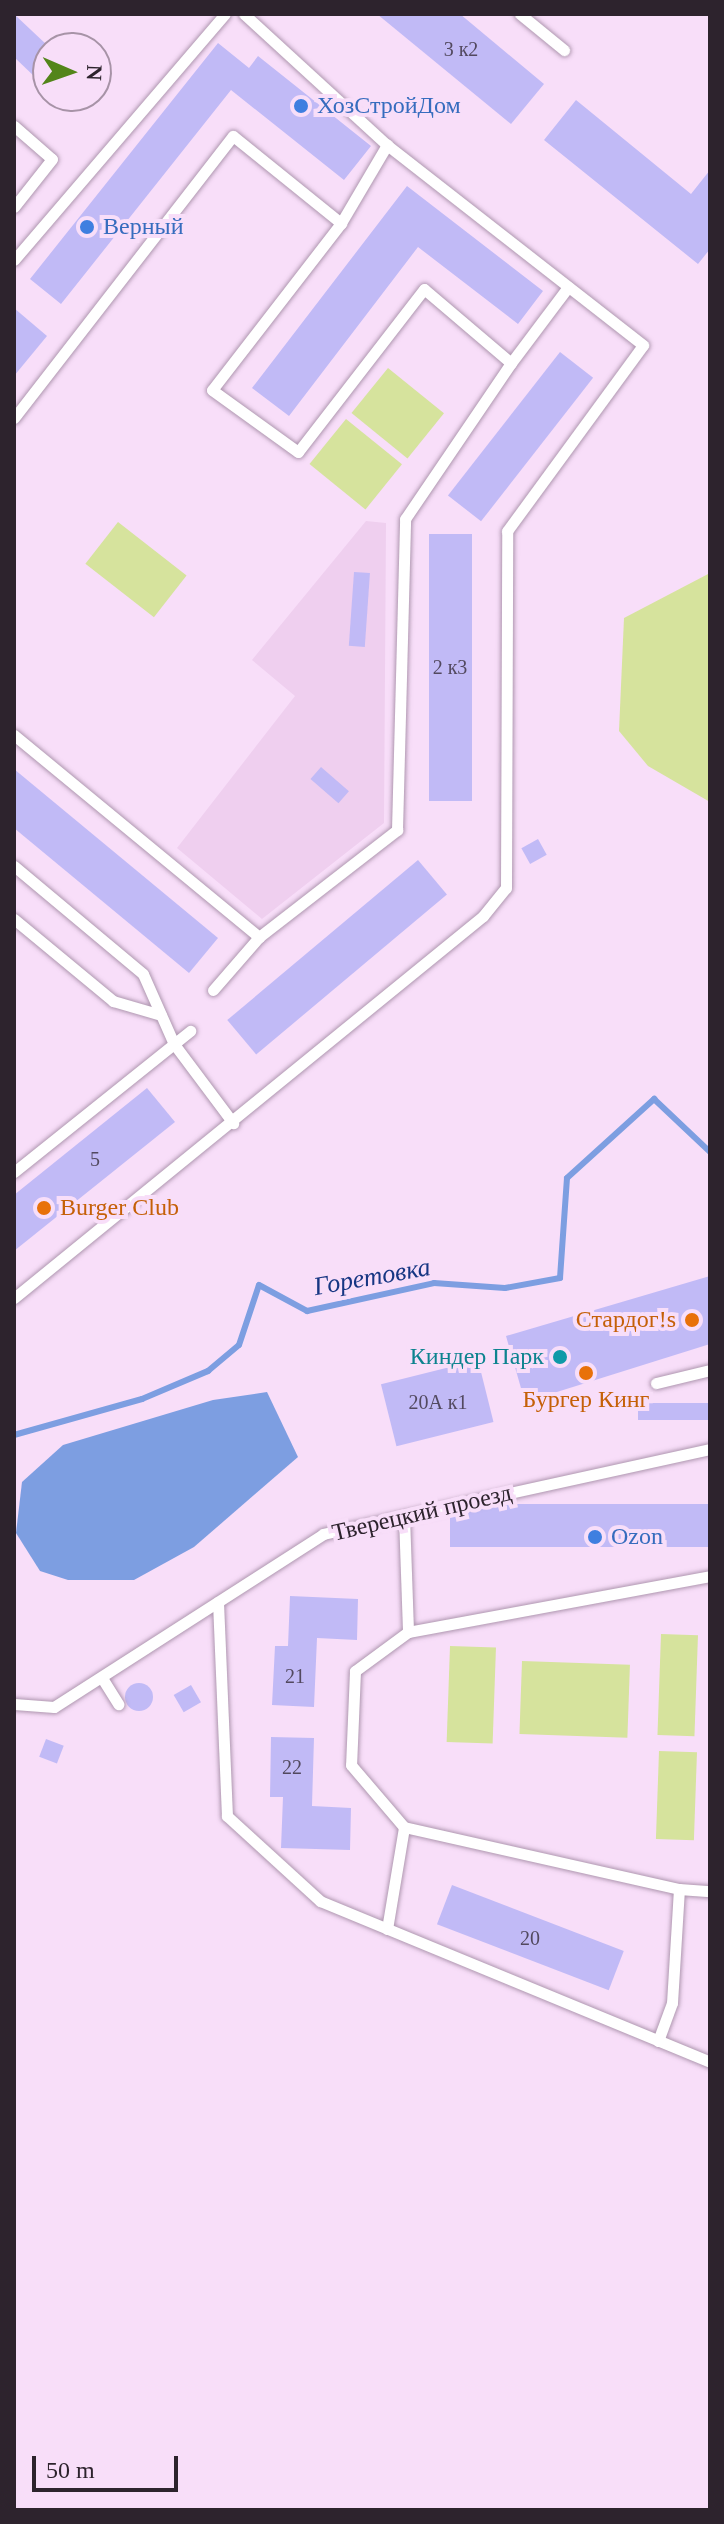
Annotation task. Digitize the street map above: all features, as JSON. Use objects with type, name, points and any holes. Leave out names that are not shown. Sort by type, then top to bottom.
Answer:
[{"type":"lane","points":[[14,260],[225,14]]},
{"type":"lane","points":[[14,1298],[233,1123],[483,916],[506,888],[507,531],[643,345],[387,145],[244,14]]},
{"type":"lane","points":[[520,14],[564,50]]},
{"type":"lane","points":[[14,126],[52,159],[14,207]]},
{"type":"lane","points":[[14,418],[233,136],[341,223]]},
{"type":"lane","points":[[387,145],[341,223],[212,390],[298,452],[424,289],[511,363]]},
{"type":"lane","points":[[213,990],[259,937],[397,830],[405,519],[511,363],[568,287]]},
{"type":"lane","points":[[14,735],[259,937]]},
{"type":"lane","points":[[14,866],[143,974],[174,1044],[233,1123]]},
{"type":"lane","points":[[14,919],[113,1001],[161,1015]]},
{"type":"lane","points":[[14,1172],[190,1031]]},
{"type":"lane","points":[[656,1383],[710,1370]]},
{"type":"lane","name":"Тверецкий проезд","points":[[14,1704],[54,1707],[323,1534],[710,1449]]},
{"type":"lane","points":[[404,1516],[408,1632]]},
{"type":"lane","points":[[710,1576],[408,1632],[355,1671],[351,1765],[404,1827],[679,1889],[710,1891]]},
{"type":"lane","points":[[218,1602],[227,1816],[320,1901],[710,2062]]},
{"type":"lane","points":[[102,1678],[118,1704]]},
{"type":"lane","points":[[387,1929],[404,1827]]},
{"type":"lane","points":[[658,2041],[672,2003],[679,1889]]},
{"type":"shaded area","points":[[366,521],[386,523],[384,823],[262,919],[177,848],[295,696],[252,660]]},
{"type":"green space","points":[[388,368],[444,413],[407,458],[351,413]]},
{"type":"green space","points":[[346,419],[402,464],[365,509],[309,464]]},
{"type":"green space","points":[[118,522],[187,576],[154,617],[85,564]]},
{"type":"green space","points":[[710,573],[710,802],[648,766],[619,731],[624,618]]},
{"type":"green space","points":[[661,1634],[698,1635],[694,1736],[657,1735]]},
{"type":"green space","points":[[450,1646],[496,1648],[493,1744],[447,1742]]},
{"type":"green space","points":[[522,1661],[630,1665],[627,1738],[519,1734]]},
{"type":"green space","points":[[659,1751],[697,1752],[694,1840],[656,1839]]},
{"type":"water","points":[[267,1392],[298,1457],[194,1547],[134,1580],[68,1580],[40,1571],[16,1533],[22,1482],[63,1445],[213,1400]]},
{"type":"building","points":[[14,14],[33,32],[32,74],[14,57]]},
{"type":"building","points":[[377,14],[460,14],[544,84],[511,124]]},
{"type":"building","points":[[218,43],[249,68],[258,56],[371,146],[344,180],[231,90],[61,304],[30,279]]},
{"type":"building","points":[[576,100],[691,194],[710,170],[710,249],[698,264],[544,140]]},
{"type":"building","points":[[407,186],[543,291],[518,324],[418,247],[289,416],[252,388]]},
{"type":"building","points":[[14,308],[47,336],[14,376]]},
{"type":"building","points":[[560,352],[593,378],[481,521],[448,495]]},
{"type":"building","points":[[429,534],[472,534],[472,801],[429,801]]},
{"type":"building","points":[[354,572],[370,573],[365,647],[349,646]]},
{"type":"building","points":[[321,767],[349,791],[338,803],[311,779]]},
{"type":"building","points":[[14,769],[218,938],[189,973],[14,828]]},
{"type":"building","points":[[538,839],[547,855],[530,864],[521,848]]},
{"type":"building","points":[[418,860],[447,894],[256,1055],[227,1020]]},
{"type":"building","points":[[147,1088],[175,1122],[14,1251],[14,1195]]},
{"type":"building","points":[[710,1276],[710,1344],[525,1402],[506,1336]]},
{"type":"building","points":[[478,1360],[493,1422],[396,1446],[381,1384]]},
{"type":"building","points":[[638,1403],[710,1403],[710,1420],[638,1420]]},
{"type":"building","points":[[450,1504],[710,1504],[710,1547],[450,1547]]},
{"type":"building","points":[[290,1596],[358,1599],[357,1640],[317,1638],[314,1707],[272,1705],[275,1646],[288,1646]]},
{"type":"building","points":[[139,1683],[149,1687],[153,1697],[149,1707],[139,1711],[129,1707],[125,1697],[129,1687]]},
{"type":"building","points":[[191,1685],[201,1702],[184,1712],[174,1695]]},
{"type":"building","points":[[271,1737],[314,1738],[312,1806],[351,1808],[350,1850],[281,1848],[283,1797],[270,1797]]},
{"type":"building","points":[[46,1739],[64,1746],[57,1764],[39,1757]]},
{"type":"building","points":[[452,1885],[624,1951],[609,1990],[437,1924]]},
{"type":"waterway","name":"Горетовка","points":[[14,1435],[142,1399],[208,1371],[239,1345],[259,1285],[307,1311],[434,1283],[505,1288],[560,1278],[567,1178],[654,1099],[710,1152]]},
{"type":"place","name":"ХозСтройДом","points":[[301,106]]},
{"type":"place","name":"Верный","points":[[87,227]]},
{"type":"place","name":"Burger Club","points":[[44,1208]]},
{"type":"place","name":"Стардог!s","points":[[692,1320]]},
{"type":"place","name":"Киндер Парк","points":[[560,1357]]},
{"type":"place","name":"Бургер Кинг","points":[[586,1373]]},
{"type":"place","name":"Ozon","points":[[595,1537]]}]
